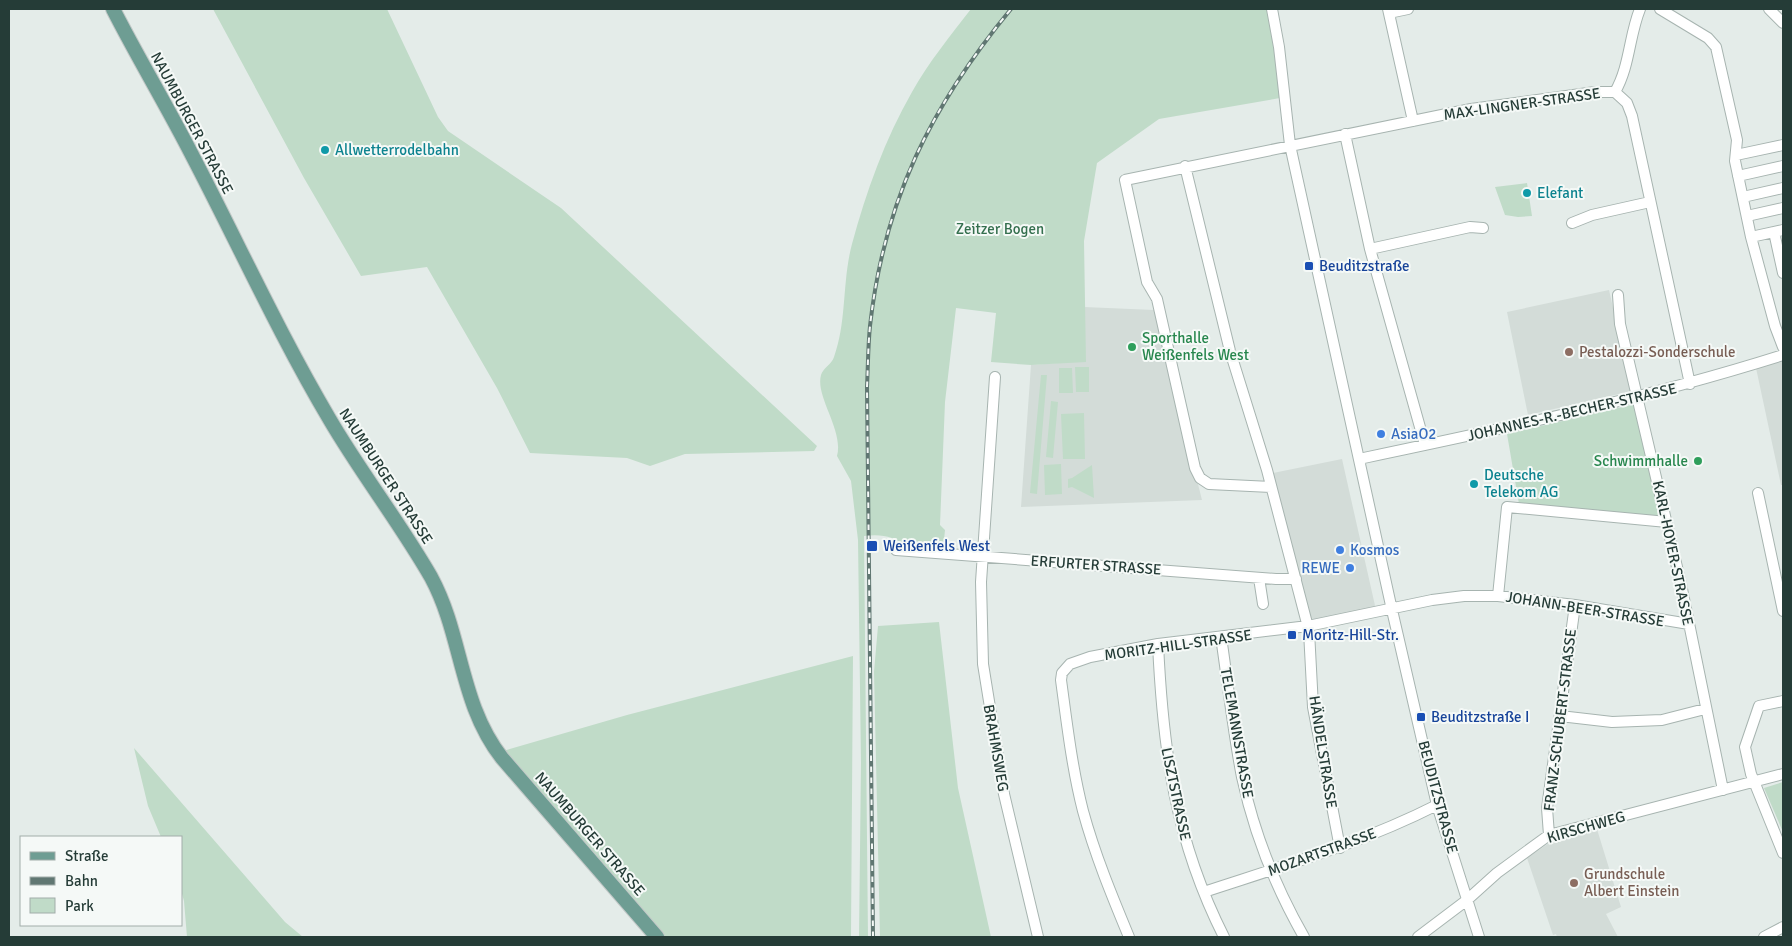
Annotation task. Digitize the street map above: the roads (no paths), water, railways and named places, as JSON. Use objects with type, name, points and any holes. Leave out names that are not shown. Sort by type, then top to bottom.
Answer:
[{"type":"main road","name":"NAUMBURGER STRASSE","points":[[113,9],[188,147],[308,382],[354,460],[436,587],[447,616],[470,700],[483,730],[502,758],[657,937]]},
{"type":"street","name":"BEUDITZSTRASSE","points":[[1272,9],[1279,47],[1290,145],[1392,610],[1437,805],[1479,937]]},
{"type":"street","points":[[1408,9],[1388,11],[1413,121]]},
{"type":"street","points":[[1615,92],[1628,62],[1635,19],[1640,9]]},
{"type":"street","points":[[1660,9],[1708,38],[1716,47],[1737,140],[1738,176],[1751,237],[1775,326],[1782,336],[1783,347]]},
{"type":"street","points":[[1769,9],[1783,23]]},
{"type":"street","name":"MAX-LINGNER-STRASSE","points":[[1271,487],[1209,484],[1200,478],[1195,468],[1157,299],[1147,282],[1125,180],[1471,109],[1595,92],[1615,92],[1627,103],[1632,116],[1650,202]]},
{"type":"street","points":[[1345,134],[1370,249],[1425,445]]},
{"type":"street","points":[[1736,158],[1783,145]]},
{"type":"street","name":"HÄNDELSTRASSE","points":[[1186,166],[1230,351],[1271,487],[1308,626],[1313,707],[1340,848]]},
{"type":"street","points":[[1738,176],[1783,166]]},
{"type":"street","points":[[1743,197],[1783,188]]},
{"type":"street","points":[[1572,224],[1592,215],[1650,202],[1690,384]]},
{"type":"street","points":[[1747,216],[1783,208]]},
{"type":"street","points":[[1370,249],[1470,227],[1483,228]]},
{"type":"street","points":[[1751,237],[1779,231],[1783,273]]},
{"type":"street","name":"KARL-HOYER-STRASSE","points":[[1618,295],[1620,324],[1667,522],[1723,790]]},
{"type":"street","name":"JOHANNES-R.-BECHER-STRASSE","points":[[1359,459],[1638,397],[1690,384],[1783,355]]},
{"type":"street","name":"BRAHMSWEG","points":[[995,377],[980,620],[988,703],[1004,794],[1038,937]]},
{"type":"street","points":[[1758,493],[1783,611]]},
{"type":"street","points":[[1498,596],[1507,507],[1667,522]]},
{"type":"street","name":"ERFURTER STRASSE","points":[[896,550],[1259,578],[1296,579]]},
{"type":"street","points":[[1259,578],[1263,604]]},
{"type":"street","name":"JOHANN-BEER-STRASSE","points":[[1392,610],[1432,600],[1464,596],[1498,596],[1575,605],[1689,624]]},
{"type":"street","name":"FRANZ-SCHUBERT-STRASSE","points":[[1548,835],[1547,808],[1575,605]]},
{"type":"street","name":"MORITZ-HILL-STRASSE","points":[[1128,937],[1105,878],[1084,812],[1071,755],[1061,680],[1065,669],[1076,662],[1158,644],[1308,626],[1392,610]]},
{"type":"street","name":"TELEMANNSTRASSE","points":[[1221,637],[1242,776],[1256,828],[1272,870],[1304,937]]},
{"type":"street","name":"LISZTSTRASSE","points":[[1158,644],[1165,741],[1171,783],[1184,838],[1204,892],[1224,937]]},
{"type":"street","points":[[1783,701],[1759,706],[1745,747],[1755,782],[1783,853]]},
{"type":"street","points":[[1560,716],[1620,722],[1662,720],[1705,709]]},
{"type":"street","name":"KIRSCHWEG","points":[[1418,937],[1467,900],[1497,873],[1548,835],[1783,774]]},
{"type":"street","name":"MOZARTSTRASSE","points":[[1204,892],[1340,848],[1378,833],[1437,805]]},
{"type":"street","points":[[1764,937],[1783,927]]},
{"type":"railway","points":[[873,937],[867,387],[870,326],[877,280],[887,237],[900,196],[916,157],[935,119],[957,82],[1011,9]]},
{"type":"place","name":"Allwetterrodelbahn","points":[[325,150]]},
{"type":"place","name":"Elefant","points":[[1527,193]]},
{"type":"place","name":"Beuditzstraße","points":[[1309,266]]},
{"type":"place","name":"Sporthalle Weißenfels West","points":[[1132,347]]},
{"type":"place","name":"Pestalozzi-Sonderschule","points":[[1569,352]]},
{"type":"place","name":"AsiaO2","points":[[1381,434]]},
{"type":"place","name":"Schwimmhalle","points":[[1698,461]]},
{"type":"place","name":"Deutsche Telekom AG","points":[[1474,484]]},
{"type":"place","name":"Weißenfels West","points":[[872,546]]},
{"type":"place","name":"Kosmos","points":[[1340,550]]},
{"type":"place","name":"REWE","points":[[1350,568]]},
{"type":"place","name":"Moritz-Hill-Str.","points":[[1292,635]]},
{"type":"place","name":"Beuditzstraße I","points":[[1421,717]]},
{"type":"place","name":"Grundschule Albert Einstein","points":[[1574,883]]},
{"type":"park label","name":"Zeitzer Bogen","points":[[1000,229]]}]
